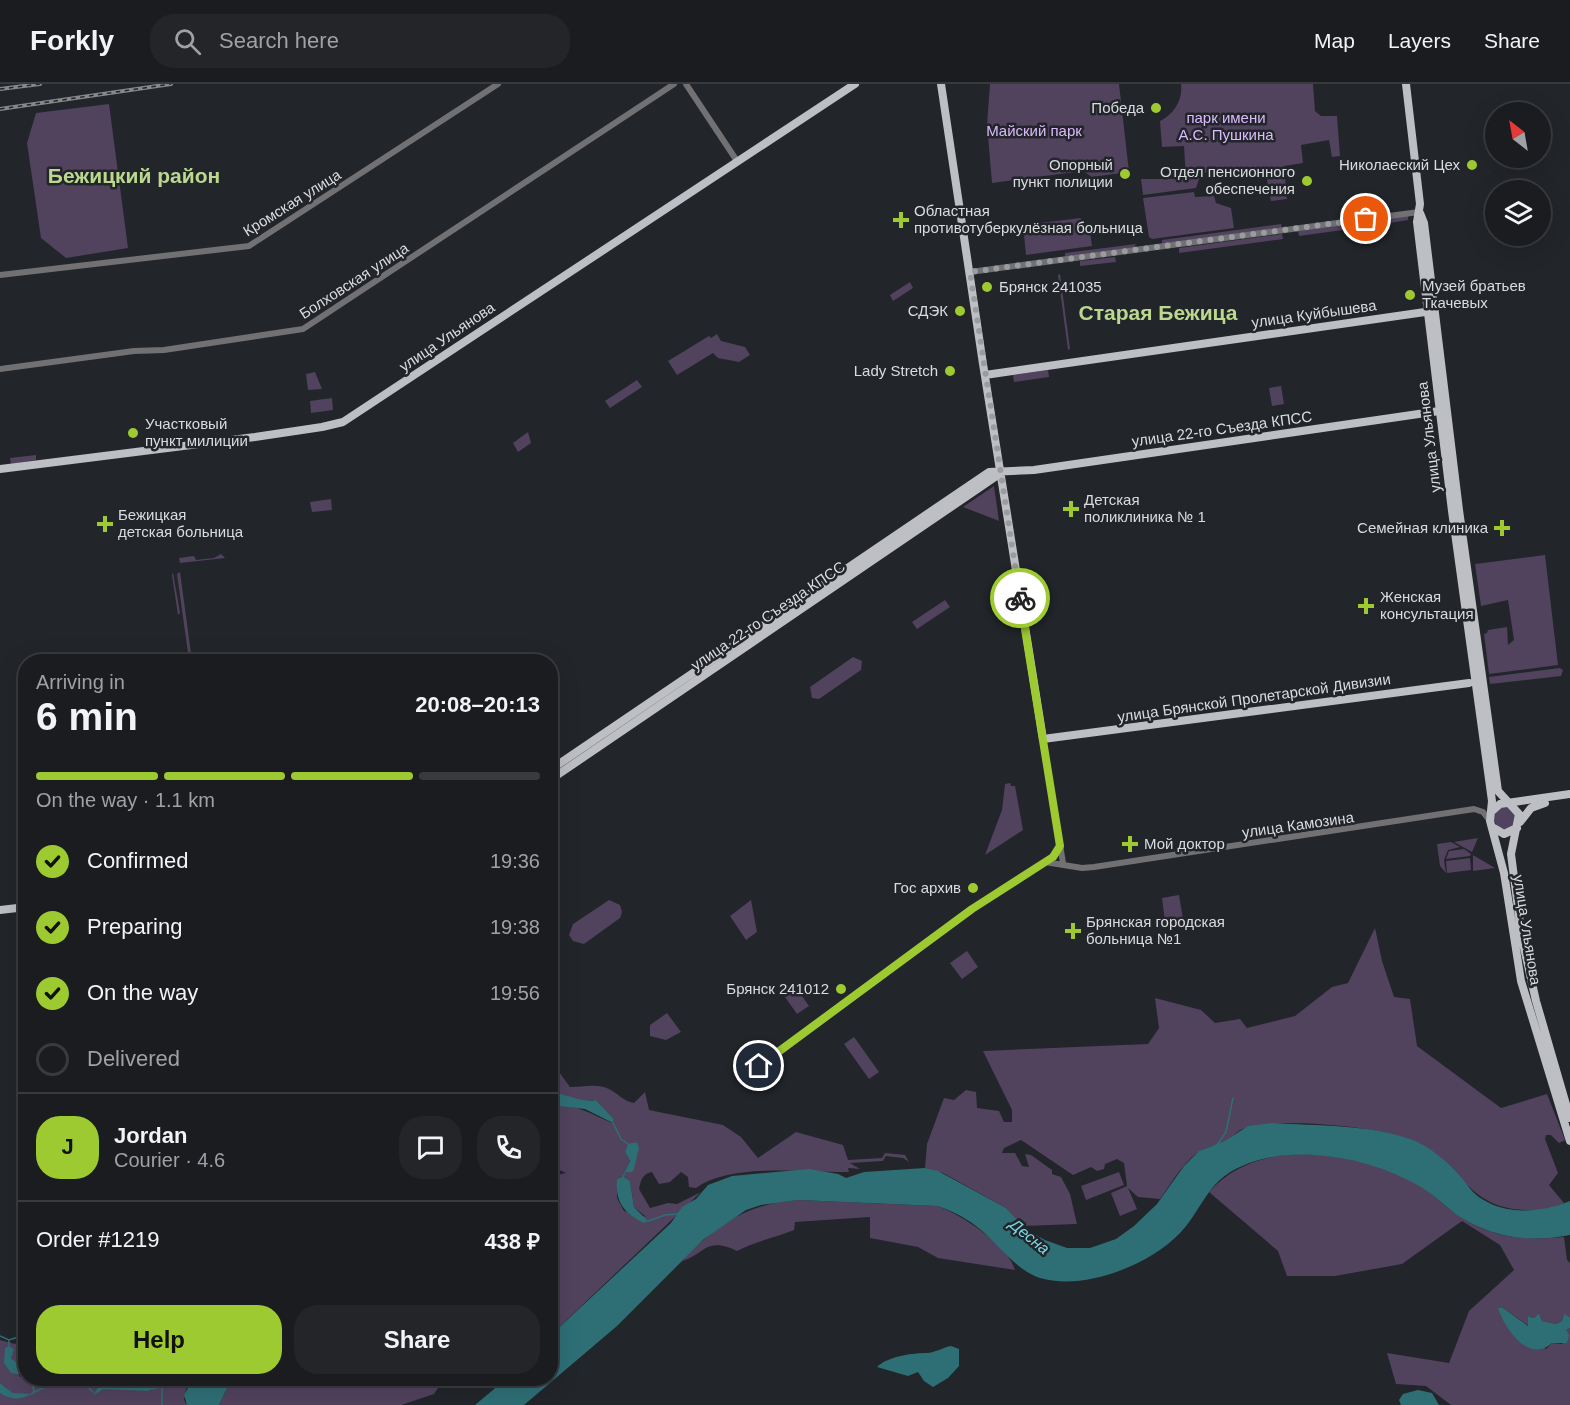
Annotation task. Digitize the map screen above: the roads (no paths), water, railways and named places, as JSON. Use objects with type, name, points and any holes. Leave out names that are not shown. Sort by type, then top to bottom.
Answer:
[{"type":"main road","name":"улица Ульянова","points":[[0,469],[255,437],[340,423],[855,84]]},
{"type":"main road","points":[[941,84],[1043,739]]},
{"type":"main road","name":"улица Ульянова","points":[[1406,84],[1419,212],[1417,222],[1431,311],[1492,811]]},
{"type":"main road","name":"улица Куйбышева","points":[[985,375],[1431,311]]},
{"type":"main road","name":"улица Ульянова","points":[[1443,411],[1498,791],[1502,799],[1510,805]]},
{"type":"main road","name":"улица 22-го Съезда КПСС","points":[[558,775],[624,731],[988,472],[1001,473],[1443,411]]},
{"type":"main road","name":"улица 22-го Съезда КПСС","points":[[558,765],[905,533]]},
{"type":"main road","name":"улица Брянской Пролетарской Дивизии","points":[[1043,739],[1469,683]]},
{"type":"main road","points":[[619,724],[624,731]]},
{"type":"main road","points":[[1570,794],[1510,805],[1500,804],[1492,811],[1490,824],[1504,834],[1518,826],[1537,805],[1570,799]]},
{"type":"main road","points":[[1510,805],[1517,810],[1518,826]]},
{"type":"main road","name":"улица Ульянова","points":[[1490,824],[1504,873],[1513,940],[1525,999],[1570,1142]]},
{"type":"main road","name":"улица Ульянова","points":[[1518,826],[1511,854],[1522,939],[1537,1006],[1570,1118]]},
{"type":"main road","points":[[0,910],[18,908]]},
{"type":"street","name":"Кромская улица","points":[[0,275],[249,246],[498,84]]},
{"type":"street","name":"Болховская улица","points":[[0,369],[134,351],[156,351],[303,329],[674,84]]},
{"type":"street","points":[[686,84],[737,161]]},
{"type":"street","points":[[970,272],[1419,212]]},
{"type":"street","points":[[1043,739],[1063,863]]},
{"type":"street","name":"улица Камозина","points":[[1046,862],[1063,863],[1082,868],[1474,809],[1483,812],[1490,824]]},
{"type":"street","points":[[742,1074],[768,1061],[972,909],[1053,857],[1060,846]]},
{"type":"water","points":[[558,1094],[590,1101],[596,1100],[613,1118],[613,1123],[585,1109],[558,1106]]},
{"type":"water","name":"Десна","points":[[1272,1123],[1361,1128],[1413,1140],[1438,1155],[1476,1194],[1492,1204],[1526,1211],[1549,1208],[1570,1201],[1570,1235],[1525,1238],[1497,1234],[1470,1223],[1421,1187],[1396,1174],[1355,1161],[1327,1156],[1302,1155],[1268,1158],[1236,1169],[1213,1187],[1187,1225],[1168,1244],[1152,1255],[1116,1272],[1077,1281],[1058,1281],[1031,1274],[1016,1264],[976,1226],[949,1210],[937,1206],[798,1200],[761,1205],[746,1210],[704,1239],[617,1326],[558,1376],[558,1328],[671,1223],[682,1207],[696,1199],[708,1185],[732,1176],[809,1169],[838,1174],[846,1178],[864,1172],[925,1168],[938,1171],[1006,1208],[1027,1230],[1045,1240],[1067,1248],[1090,1248],[1116,1239],[1134,1226],[1157,1204],[1184,1166],[1199,1151],[1225,1141],[1248,1126]]},
{"type":"water","points":[[637,1142],[639,1148],[634,1169],[632,1172],[626,1172],[624,1177],[630,1181],[634,1207],[648,1221],[644,1223],[622,1206],[617,1187],[617,1179],[622,1177],[630,1161],[625,1152],[628,1144]]},
{"type":"water","points":[[1498,1308],[1503,1308],[1528,1326],[1528,1316],[1534,1318],[1539,1313],[1542,1321],[1556,1324],[1562,1321],[1564,1314],[1570,1317],[1570,1328],[1566,1330],[1569,1335],[1567,1343],[1552,1343],[1535,1349],[1527,1347],[1512,1334]]},
{"type":"water","points":[[9,1346],[14,1349],[11,1358],[18,1364],[18,1374],[11,1373],[4,1363],[5,1348]]},
{"type":"water","points":[[951,1346],[959,1349],[959,1366],[948,1378],[933,1387],[924,1381],[918,1372],[908,1376],[877,1367],[894,1358],[930,1353]]},
{"type":"water","points":[[0,1383],[13,1393],[31,1394],[19,1398],[7,1397],[0,1393]]},
{"type":"water","points":[[99,1386],[154,1386],[147,1391],[103,1389],[93,1396]]},
{"type":"water","points":[[189,1386],[228,1386],[219,1405],[187,1405],[184,1395]]},
{"type":"water","points":[[498,1386],[546,1386],[524,1405],[475,1405]]},
{"type":"water","points":[[1418,1390],[1432,1393],[1439,1405],[1401,1405],[1399,1400],[1403,1394]]},
{"type":"waterway","points":[[1217,1145],[1226,1132],[1233,1098]]},
{"type":"waterway","points":[[613,1123],[621,1139],[628,1144]]},
{"type":"waterway","points":[[648,1221],[665,1215],[678,1214]]},
{"type":"waterway","points":[[0,1336],[9,1340],[18,1337]]},
{"type":"waterway","points":[[9,1340],[9,1346]]},
{"type":"waterway","points":[[33,1386],[34,1392]]},
{"type":"waterway","points":[[31,1394],[47,1386]]},
{"type":"waterway","points":[[80,1386],[87,1386]]},
{"type":"waterway","points":[[87,1386],[93,1392]]},
{"type":"waterway","points":[[153,1389],[163,1386]]},
{"type":"waterway","points":[[162,1388],[162,1405]]},
{"type":"railway","points":[[0,89],[40,84]]},
{"type":"railway","points":[[0,109],[171,84]]},
{"type":"place","name":"Победа","points":[[1156,108]]},
{"type":"place","name":"Николаеский Цех","points":[[1472,165]]},
{"type":"place","name":"Опорный пункт полиции","points":[[1125,174]]},
{"type":"place","name":"Отдел пенсионного обеспечения","points":[[1307,181]]},
{"type":"place","name":"Областная противотуберкулёзная больница","points":[[901,220]]},
{"type":"place","name":"Брянск 241035","points":[[987,287]]},
{"type":"place","name":"Музей братьев Ткачевых","points":[[1410,295]]},
{"type":"place","name":"СДЭК","points":[[960,311]]},
{"type":"place","name":"Lady Stretch","points":[[950,371]]},
{"type":"place","name":"Участковый пункт милиции","points":[[133,433]]},
{"type":"place","name":"Детская поликлиника № 1","points":[[1071,509]]},
{"type":"place","name":"Бежицкая детская больница","points":[[105,524]]},
{"type":"place","name":"Семейная клиника","points":[[1502,528]]},
{"type":"place","name":"Женская консультация","points":[[1366,606]]},
{"type":"place","name":"Мой доктор","points":[[1130,844]]},
{"type":"place","name":"Гос архив","points":[[973,888]]},
{"type":"place","name":"Брянская городская больница №1","points":[[1073,931]]},
{"type":"place","name":"Брянск 241012","points":[[841,989]]},
{"type":"district","name":"Бежицкий район","points":[[134,176]]},
{"type":"district","name":"Cтарая Бежица","points":[[1158,313]]},
{"type":"park label","name":"парк имени А.С. Пушкина","points":[[1226,126]]},
{"type":"park label","name":"Майский парк","points":[[1034,131]]}]
